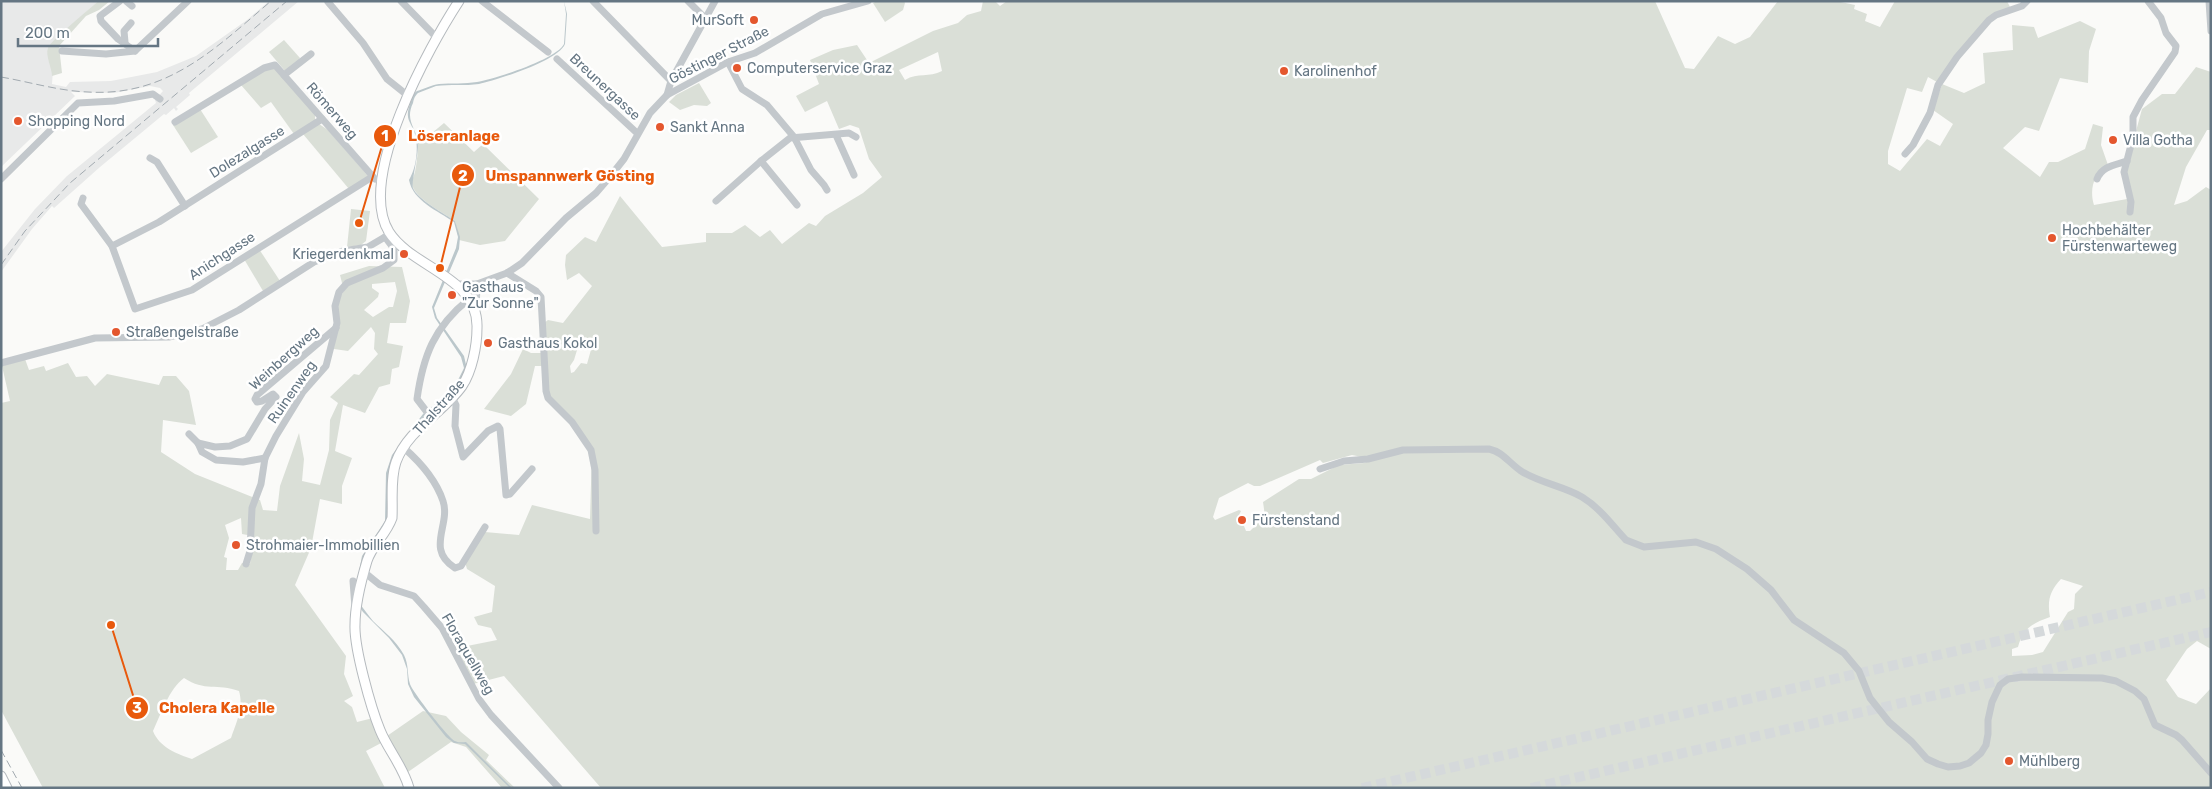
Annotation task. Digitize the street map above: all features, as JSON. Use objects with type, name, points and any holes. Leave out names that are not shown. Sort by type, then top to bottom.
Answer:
[{"type":"main road","points":[[459,1],[436,37],[407,95],[388,151],[382,183],[383,216],[388,235],[449,280],[469,299],[476,311]]},
{"type":"main road","name":"Thalstraße","points":[[409,788],[405,773],[386,742],[375,715],[355,634],[358,606],[364,572],[374,547],[391,522],[395,463],[427,413],[452,397],[462,385],[470,369],[477,327],[476,311]]},
{"type":"main road","points":[[1,776],[6,788]]},
{"type":"street","points":[[120,1],[100,19],[118,38],[136,51]]},
{"type":"street","points":[[62,51],[106,54],[136,51],[188,1]]},
{"type":"street","points":[[402,1],[436,37]]},
{"type":"street","points":[[482,1],[548,52]]},
{"type":"street","points":[[593,1],[671,81]]},
{"type":"street","points":[[688,1],[706,19]]},
{"type":"street","points":[[667,95],[671,81],[715,1]]},
{"type":"street","points":[[1905,154],[1913,145],[1930,113],[1938,85],[1958,57],[1989,20],[1996,15],[2022,6],[2027,1]]},
{"type":"street","points":[[2130,212],[2131,202],[2124,172],[2133,137],[2133,117],[2142,100],[2175,52],[2176,46],[2166,33],[2161,18],[2148,1]]},
{"type":"street","points":[[2210,1],[2211,31]]},
{"type":"street","points":[[328,2],[363,43],[387,78],[407,95]]},
{"type":"street","name":"Göstinger Straße","points":[[449,280],[477,284],[507,273],[522,263],[566,218],[596,193],[624,159],[650,113],[667,95],[728,62],[755,53],[822,14],[864,2]]},
{"type":"street","points":[[125,42],[124,31],[131,23]]},
{"type":"street","points":[[175,122],[270,65],[275,65],[284,75],[311,54]]},
{"type":"street","name":"Breunergasse","points":[[556,59],[637,133]]},
{"type":"street","points":[[728,62],[742,89],[767,105],[794,137],[811,170],[824,184],[826,190]]},
{"type":"street","name":"Römerweg","points":[[284,75],[372,176],[382,183]]},
{"type":"street","points":[[1,179],[78,103],[114,101],[153,94],[160,99]]},
{"type":"street","name":"Dolezalgasse","points":[[112,246],[159,222],[322,119]]},
{"type":"street","points":[[716,201],[761,160],[790,138],[810,138],[846,133],[856,137]]},
{"type":"street","points":[[836,134],[854,174]]},
{"type":"street","points":[[150,158],[157,162],[185,206]]},
{"type":"street","points":[[761,160],[797,205]]},
{"type":"street","points":[[2098,179],[2100,172],[2106,168],[2127,162]]},
{"type":"street","name":"Anichgasse","points":[[83,198],[81,204],[112,246],[135,309],[192,290],[372,176]]},
{"type":"street","points":[[1,363],[95,338],[169,337],[202,329],[240,310],[314,262],[343,251],[368,247],[388,235]]},
{"type":"street","name":"Ruinenweg","points":[[246,564],[250,551],[252,508],[260,484],[265,458],[303,392],[326,366],[338,319],[335,302],[342,287],[355,279],[388,266],[394,260],[394,248],[388,235]]},
{"type":"street","points":[[507,273],[536,291],[541,297],[546,391],[548,398],[572,422],[591,450],[595,470],[596,531]]},
{"type":"street","points":[[476,311],[477,284]]},
{"type":"street","points":[[427,413],[416,399],[420,375],[426,356],[442,325],[469,299]]},
{"type":"street","name":"Weinbergweg","points":[[198,443],[214,447],[230,446],[247,439],[265,409],[276,397],[273,394],[262,402],[257,402],[255,399],[257,395],[336,328]]},
{"type":"street","points":[[452,397],[456,405],[455,426],[463,457],[488,432],[498,426],[500,429],[506,495],[510,494],[532,469]]},
{"type":"street","points":[[189,434],[198,443],[202,452],[216,460],[242,462],[265,458]]},
{"type":"street","points":[[404,448],[423,466],[444,501],[444,520],[439,544],[440,550],[450,564],[455,568],[461,566],[485,527]]},
{"type":"street","points":[[1320,469],[1344,461],[1403,450],[1489,449],[1498,451],[1530,476],[1580,496],[1606,517],[1626,540],[1632,544],[1644,547],[1696,542],[1716,549],[1761,579],[1794,620],[1844,653],[1859,671],[1870,698],[1889,722],[1912,742],[1927,759],[1938,764],[1948,767],[1960,766],[1981,753],[1986,745],[1992,702],[2000,685],[2008,679],[2022,677],[2102,678],[2127,686],[2144,698],[2155,725],[2182,740],[2211,773]]},
{"type":"street","name":"Floraquellweg","points":[[364,572],[380,585],[414,596],[424,607],[442,628],[479,699],[491,715],[559,788]]},
{"type":"street","name":"Thalstraße","points":[[353,581],[353,601],[358,606]]},
{"type":"shaded area","points":[[1,1],[98,1],[55,41],[52,84],[66,87],[70,82],[111,81],[157,72],[196,56],[247,20],[269,1],[299,1],[189,93],[190,95],[176,107],[178,109],[176,111],[174,108],[166,115],[164,114],[54,208],[52,206],[32,229],[1,272],[1,252],[35,209],[67,176],[156,103],[155,100],[163,91],[160,88],[150,86],[114,93],[71,92],[75,96],[1,167]]},
{"type":"shaded area","points":[[98,1],[110,1],[99,10],[86,16],[59,46],[62,73],[52,76],[47,54],[48,48]]},
{"type":"shaded area","points":[[564,1],[567,14],[565,44],[551,57],[526,69],[488,82],[474,85],[436,86],[418,93],[414,98],[410,115],[416,134],[418,146],[413,188],[425,201],[455,221],[460,237],[459,249],[434,308],[437,318],[464,356],[467,369],[461,382],[443,402],[424,416],[400,450],[389,518],[372,545],[359,603],[373,621],[401,650],[407,662],[410,684],[439,724],[455,741],[466,742],[512,788],[510,788],[465,744],[454,743],[446,737],[414,697],[408,684],[407,669],[402,655],[389,638],[363,612],[357,603],[356,587],[362,556],[385,521],[386,473],[392,455],[423,414],[450,392],[464,368],[461,357],[435,318],[432,307],[456,248],[458,237],[454,222],[427,205],[415,194],[411,187],[409,180],[415,165],[417,149],[416,138],[408,117],[411,101],[417,91],[430,86],[486,80],[525,68],[550,56],[564,44],[566,14]]},
{"type":"shaded area","points":[[877,1],[904,1],[905,3],[903,10],[885,22],[873,3]]},
{"type":"shaded area","points":[[983,1],[995,1],[1000,6],[1007,1],[1655,1],[1685,68],[1694,69],[1718,36],[1735,44],[1750,37],[1778,1],[1836,1],[1855,5],[1854,9],[1867,14],[1865,21],[1880,27],[1895,1],[2007,1],[2011,9],[1997,12],[1937,82],[1928,77],[1922,92],[1907,88],[1888,151],[1888,164],[1900,171],[1927,139],[1940,146],[1953,124],[1933,110],[1942,84],[1964,93],[1985,83],[1983,53],[2013,50],[2012,25],[2034,27],[2038,38],[2080,21],[2096,29],[2089,51],[2088,83],[2060,78],[2039,131],[2025,127],[2003,148],[2040,177],[2049,162],[2058,162],[2085,149],[2093,124],[2103,127],[2101,145],[2108,165],[2099,172],[2094,182],[2092,193],[2094,205],[2127,199],[2126,168],[2142,109],[2162,94],[2175,94],[2196,67],[2211,72],[2211,130],[2207,130],[2186,167],[2174,205],[2187,201],[2206,187],[2211,190],[2211,649],[2197,641],[2187,649],[2166,680],[2178,697],[2196,704],[2211,688],[2211,788],[601,788],[504,676],[473,684],[457,648],[497,640],[491,628],[478,625],[474,617],[492,612],[495,586],[467,569],[465,562],[485,532],[519,535],[532,505],[590,519],[592,449],[549,397],[545,366],[535,366],[526,404],[511,416],[484,409],[511,374],[523,349],[531,353],[542,353],[540,326],[548,320],[563,323],[592,286],[579,273],[567,280],[566,255],[585,237],[596,242],[620,196],[662,247],[706,242],[706,233],[732,233],[745,225],[760,237],[770,230],[782,244],[809,223],[816,226],[825,216],[863,193],[882,177],[869,159],[859,128],[850,125],[839,129],[827,101],[805,112],[796,96],[819,84],[810,60],[833,50],[857,45],[869,63],[933,31],[958,23],[967,15],[981,11]],"holes":[[[938,52],[942,71],[914,76],[905,80],[899,70]],[[581,337],[594,339],[587,364],[581,363],[571,373],[570,366],[574,360]],[[1352,455],[1369,461],[1339,465],[1311,479],[1299,479],[1263,502],[1265,516],[1250,531],[1246,531],[1244,526],[1237,524],[1241,511],[1239,510],[1215,520],[1213,517],[1219,498],[1248,483],[1260,486],[1320,460],[1323,463]],[[2061,579],[2083,586],[2075,594],[2074,609],[2068,612],[2043,652],[2032,655],[2012,656],[2012,649],[2018,647],[2026,631],[2034,624],[2050,617],[2049,601],[2057,583]]]},
{"type":"shaded area","points":[[284,40],[300,58],[298,62],[285,71],[269,52]]},
{"type":"shaded area","points":[[275,68],[315,114],[315,122],[294,134],[271,102],[261,108],[241,85],[265,69]]},
{"type":"shaded area","points":[[699,83],[711,103],[707,106],[694,105],[680,110],[669,102],[676,95]]},
{"type":"shaded area","points":[[200,109],[218,137],[191,153],[173,125]]},
{"type":"shaded area","points":[[444,123],[474,152],[483,144],[539,199],[505,241],[480,245],[459,240],[455,221],[423,199],[413,188],[412,182],[418,153],[418,141]]},
{"type":"shaded area","points":[[319,124],[328,130],[368,176],[349,189],[303,134]]},
{"type":"shaded area","points":[[351,209],[370,211],[366,241],[361,245],[347,247]]},
{"type":"shaded area","points":[[259,249],[280,281],[263,291],[244,259]]},
{"type":"shaded area","points":[[369,266],[402,267],[410,301],[406,323],[390,323],[387,343],[403,346],[399,367],[392,369],[390,384],[379,387],[365,413],[343,405],[335,451],[352,458],[342,486],[342,504],[320,499],[311,548],[295,585],[346,656],[344,674],[353,696],[344,701],[352,707],[357,722],[373,718],[383,742],[366,751],[385,788],[43,788],[1,710],[1,403],[10,401],[2,366],[25,359],[29,370],[44,366],[46,371],[68,363],[76,377],[87,376],[95,386],[107,374],[159,385],[163,376],[176,376],[189,391],[196,425],[163,420],[161,452],[195,474],[260,500],[263,510],[277,511],[280,486],[299,433],[304,459],[302,481],[320,485],[329,450],[330,420],[338,403],[330,397],[354,374],[359,375],[378,354],[374,349],[375,333],[371,327],[348,351],[334,349],[337,300],[344,291],[340,275]],"holes":[[[395,282],[397,291],[393,307],[389,307],[373,317],[364,310],[378,297],[379,293],[372,288],[372,284]],[[241,518],[242,534],[253,536],[250,564],[242,563],[238,570],[226,570],[227,558],[224,557],[229,538],[225,525]],[[184,678],[198,685],[239,691],[241,703],[239,715],[231,738],[192,759],[164,746],[153,731],[166,702]]]},
{"type":"shaded area","points":[[423,711],[446,716],[461,732],[489,755],[486,760],[515,788],[502,788],[466,747],[451,742],[408,772],[387,736]]},
{"type":"tunnel","points":[[1362,788],[2211,592]]},
{"type":"tunnel","points":[[1531,788],[2211,632]]},
{"type":"railway","points":[[1,77],[55,88],[88,92],[116,91],[142,86],[166,78],[210,52],[271,1]]},
{"type":"railway","points":[[1,265],[25,231],[70,183],[287,1]]},
{"type":"railway","points":[[1,750],[22,788]]},
{"type":"place","name":"MurSoft","points":[[754,20]]},
{"type":"place","name":"Computerservice Graz","points":[[737,68]]},
{"type":"place","name":"Karolinenhof","points":[[1284,71]]},
{"type":"place","name":"Shopping Nord","points":[[18,121]]},
{"type":"place","name":"Sankt Anna","points":[[660,127]]},
{"type":"place","name":"Villa Gotha","points":[[2113,140]]},
{"type":"place","name":"Löseranlage","points":[[359,223]]},
{"type":"place","name":"Hochbehälter Fürstenwarteweg","points":[[2052,238]]},
{"type":"place","name":"Kriegerdenkmal","points":[[404,254]]},
{"type":"place","name":"Umspannwerk Gösting","points":[[440,268]]},
{"type":"place","name":"Gasthaus \"Zur Sonne\"","points":[[452,295]]},
{"type":"place","name":"Straßengelstraße","points":[[116,332]]},
{"type":"place","name":"Gasthaus Kokol","points":[[488,343]]},
{"type":"place","name":"Fürstenstand","points":[[1242,520]]},
{"type":"place","name":"Strohmaier-Immobillien","points":[[236,545]]},
{"type":"place","name":"Cholera Kapelle","points":[[111,625]]},
{"type":"place","name":"Mühlberg","points":[[2009,761]]}]
